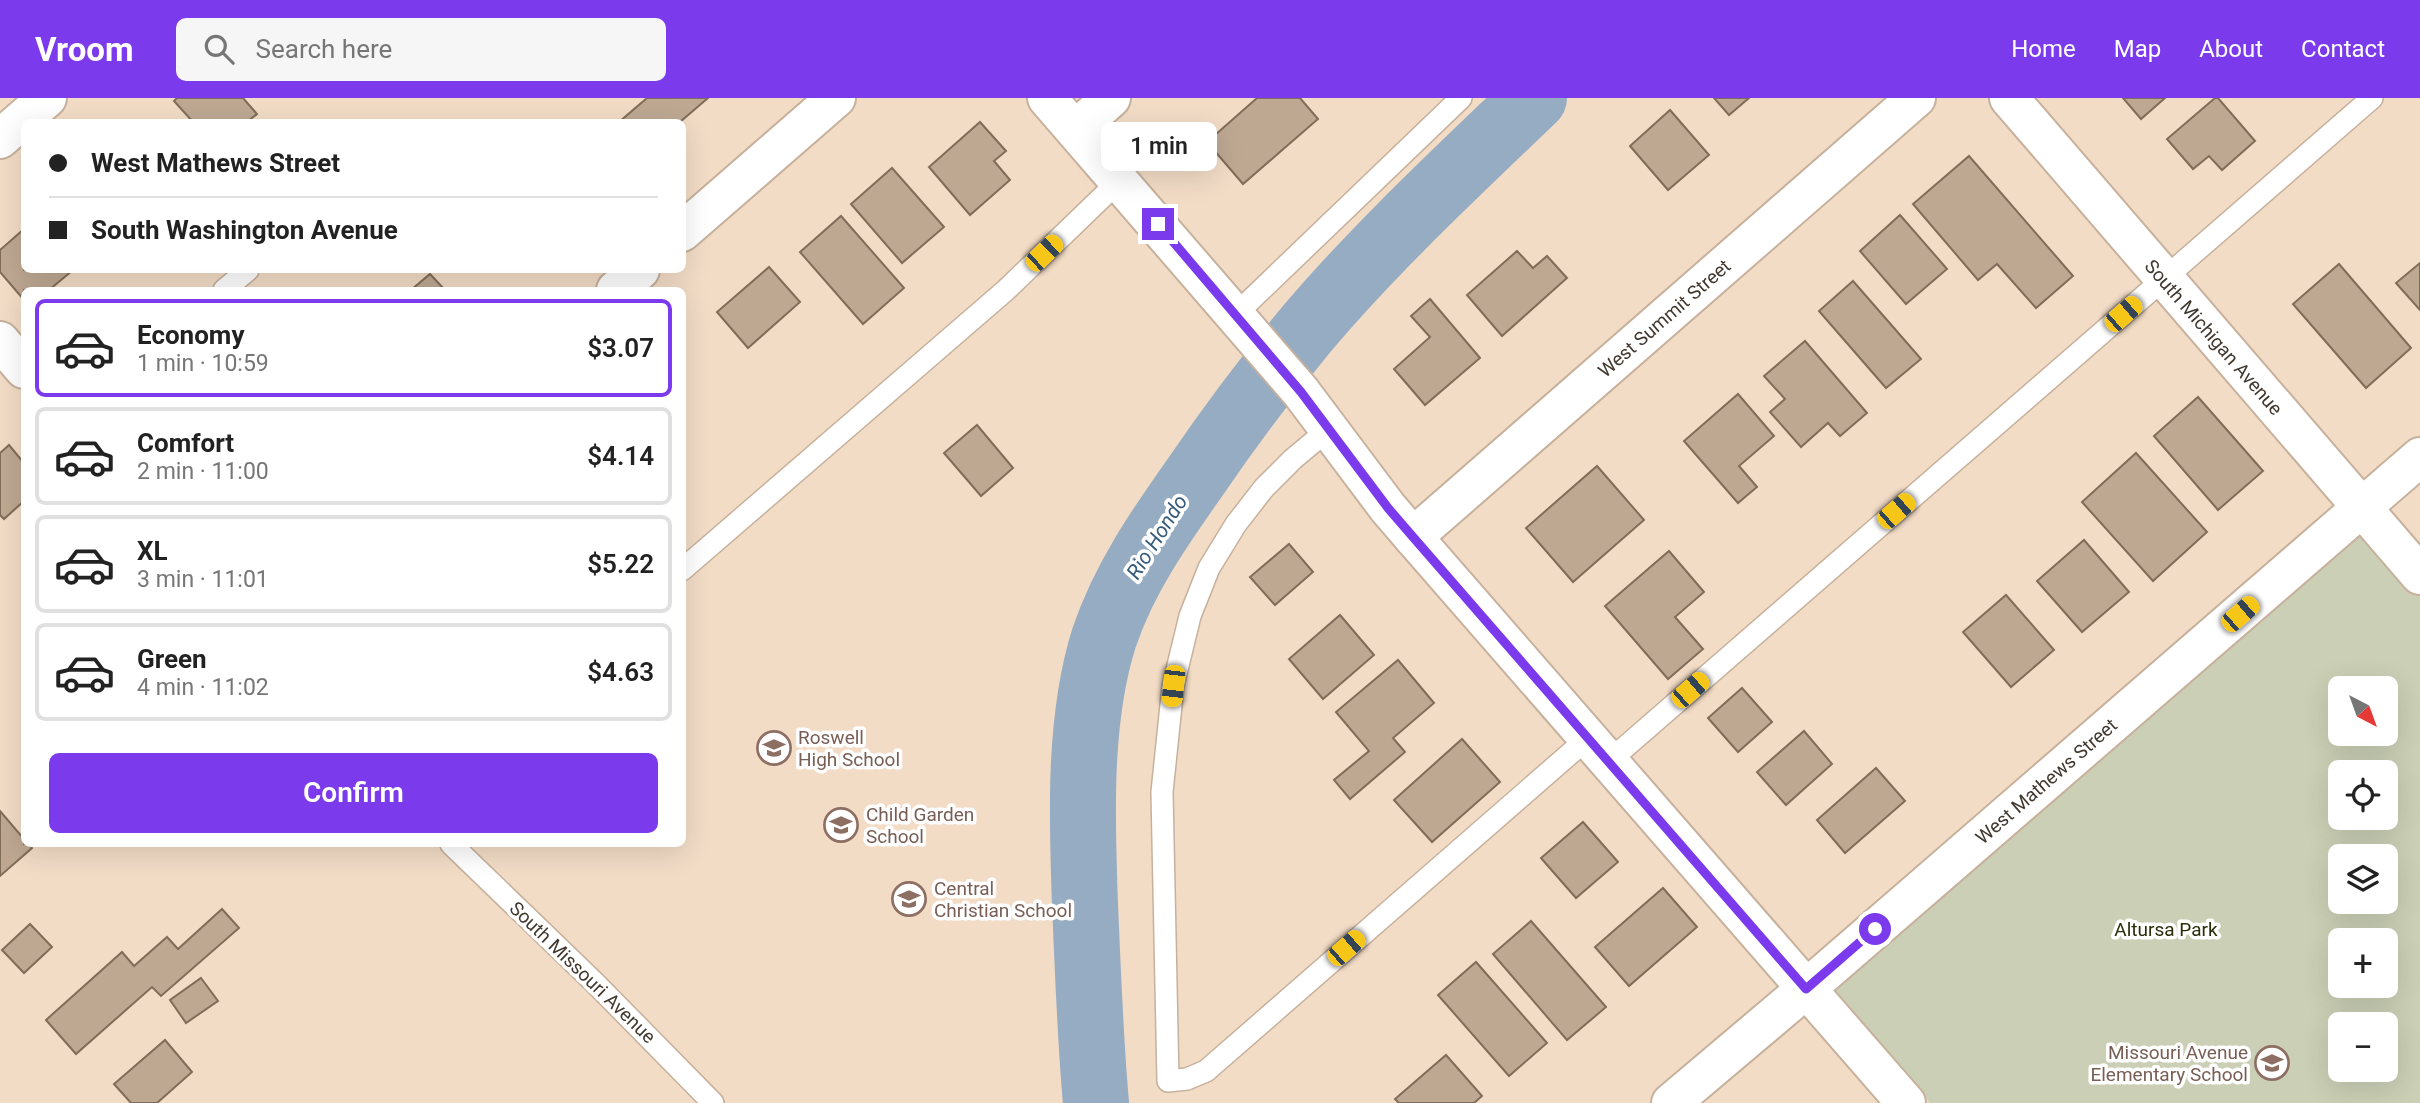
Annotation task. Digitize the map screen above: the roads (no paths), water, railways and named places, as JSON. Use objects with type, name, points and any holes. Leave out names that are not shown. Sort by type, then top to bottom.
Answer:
[{"type":"street","points":[[23,119],[47,98]]},
{"type":"street","points":[[686,229],[836,98]]},
{"type":"street","points":[[1047,98],[1301,392],[1388,508],[1906,1103]]},
{"type":"street","points":[[1075,130],[1111,98]]},
{"type":"street","name":"West Summit Street","points":[[1413,537],[1916,98]]},
{"type":"street","name":"South Michigan Avenue","points":[[2009,98],[2420,575]]},
{"type":"street","points":[[0,139],[21,121]]},
{"type":"street","points":[[620,287],[636,273]]},
{"type":"street","points":[[0,341],[21,366]]},
{"type":"street","name":"West Mathews Street","points":[[1671,1103],[2420,457]]},
{"type":"lane","points":[[1235,315],[1461,98]]},
{"type":"lane","points":[[1329,429],[1264,488],[1236,524],[1209,568],[1190,615],[1173,686],[1162,792],[1168,1081],[1187,1079],[1206,1071],[1598,750],[2164,278],[2372,98]]},
{"type":"lane","points":[[686,567],[1006,290],[1120,180]]},
{"type":"lane","points":[[228,287],[244,273]]},
{"type":"lane","name":"South Missouri Avenue","points":[[454,847],[632,1019],[713,1103]]},
{"type":"waterway","name":"Rio Hondo","points":[[1096,1103],[1085,905],[1084,770],[1090,702],[1104,638],[1112,616],[1132,574],[1169,514],[1262,384],[1331,301],[1387,241],[1534,98]]},
{"type":"place","name":"Roswell High School","points":[[774,748]]},
{"type":"place","name":"Child Garden School","points":[[841,825]]},
{"type":"place","name":"Central Christian School","points":[[909,899]]},
{"type":"place","name":"Missouri Avenue Elementary School","points":[[2272,1063]]},
{"type":"park label","name":"Altursa Park","points":[[2166,929]]}]
